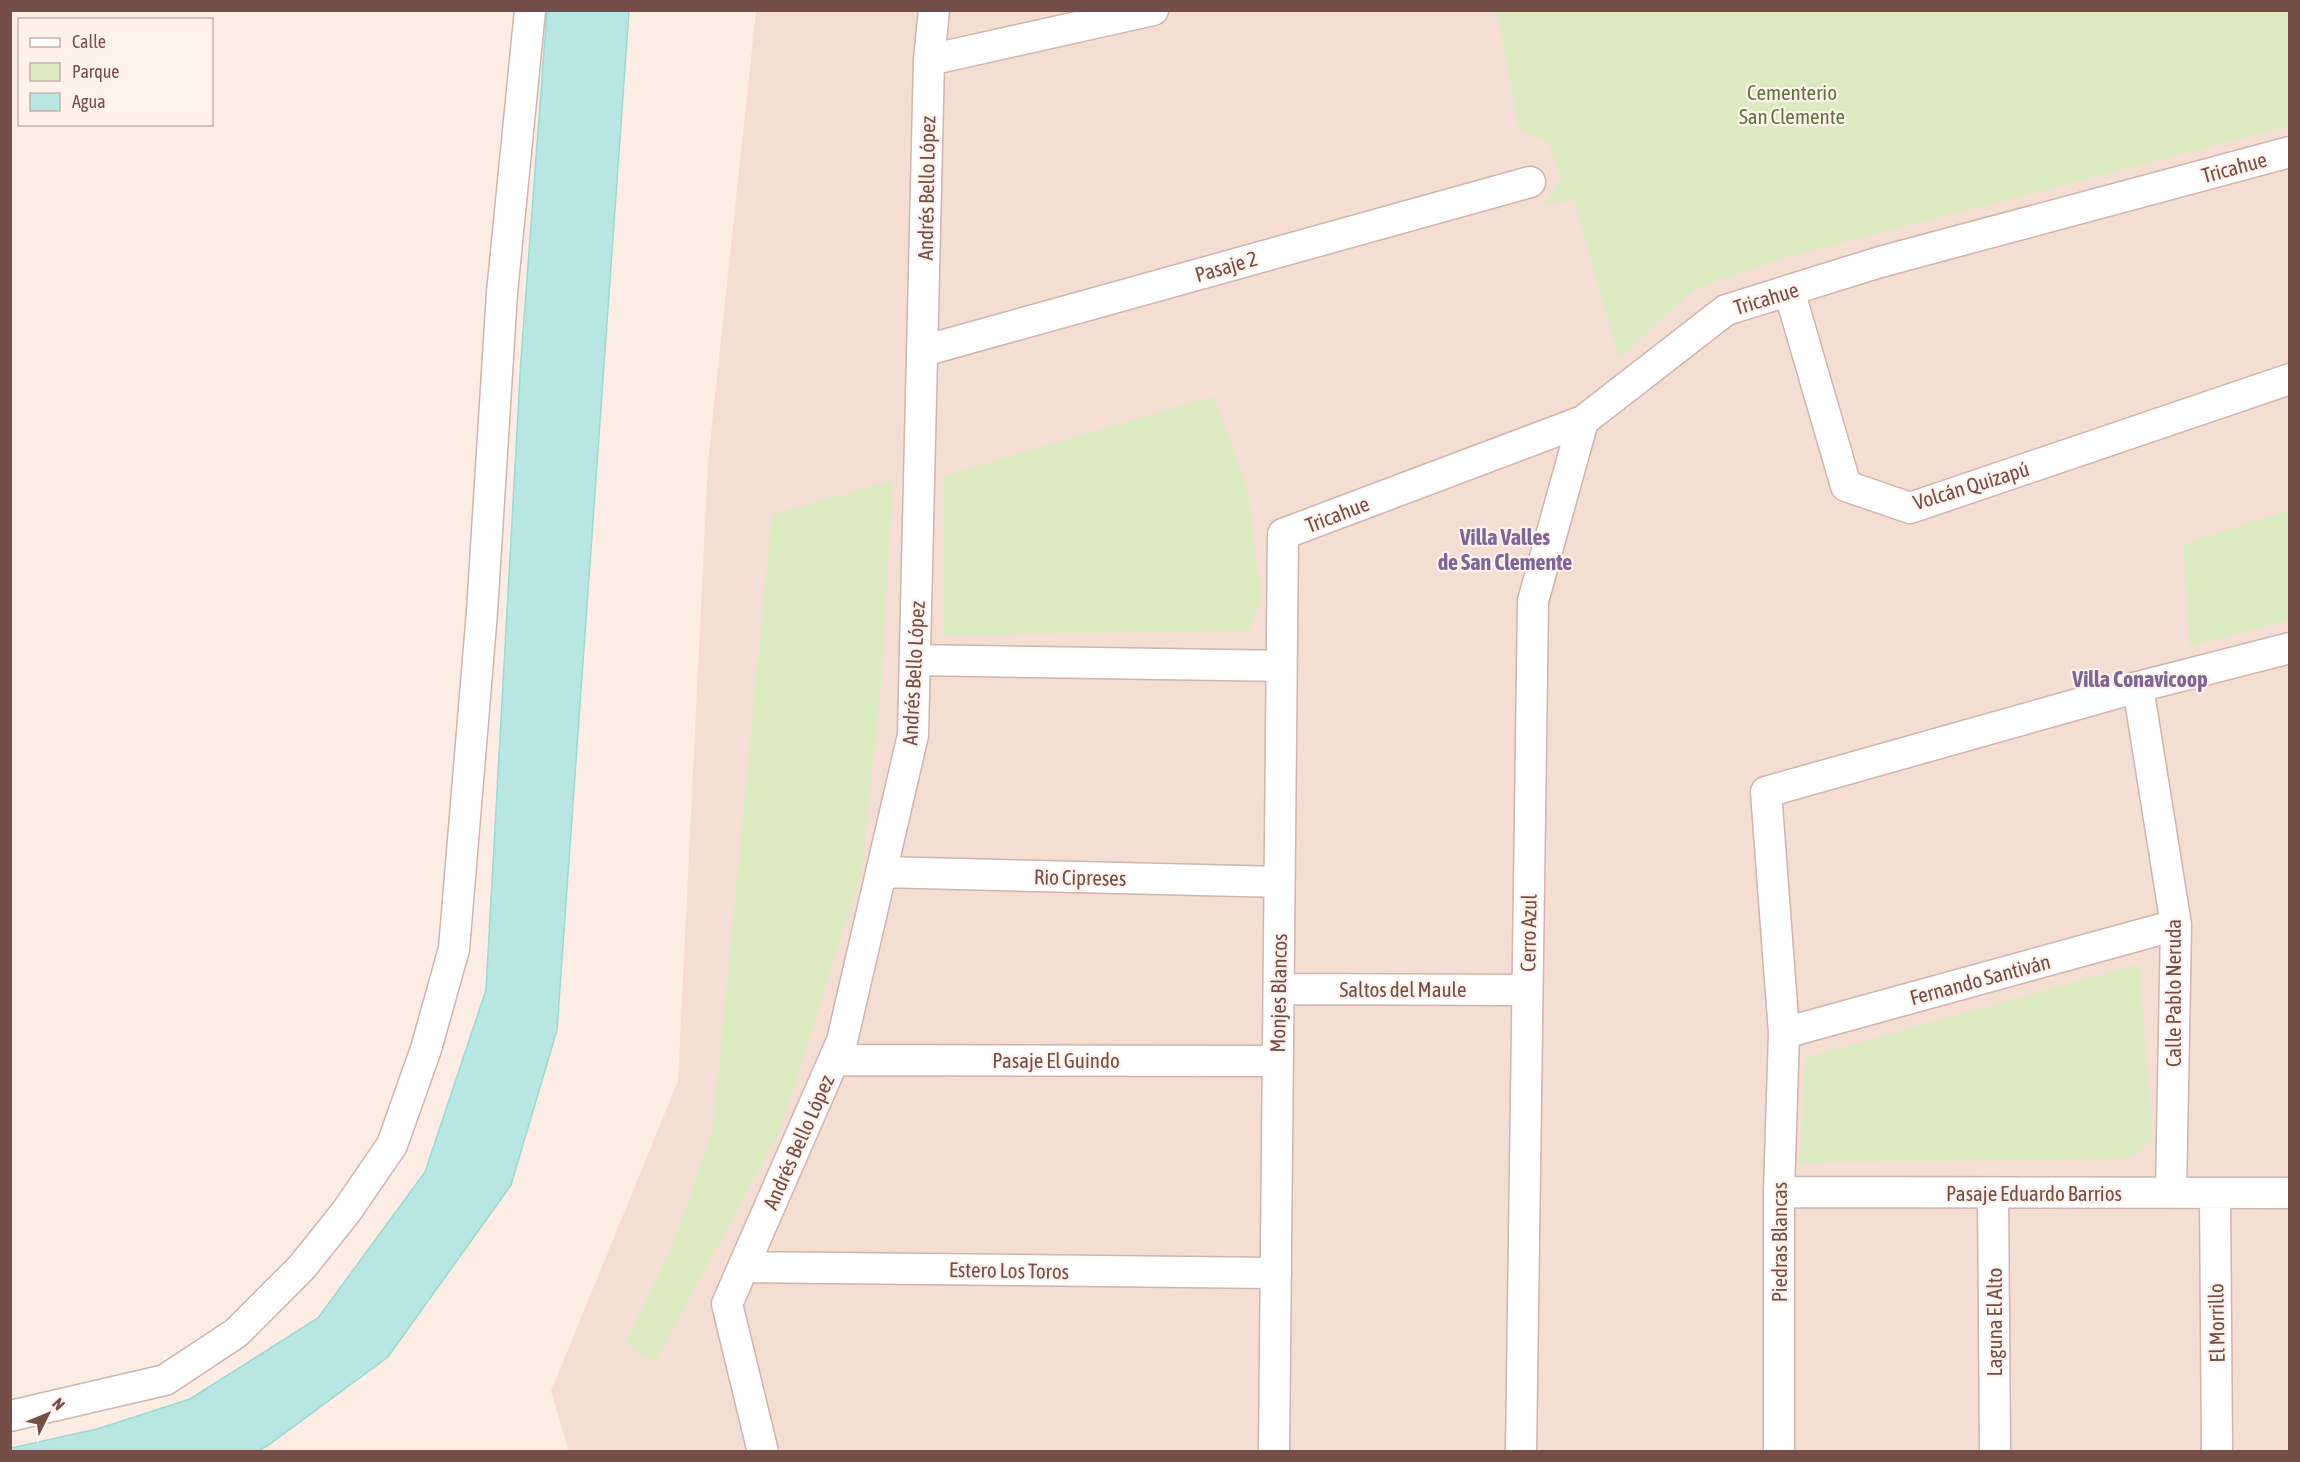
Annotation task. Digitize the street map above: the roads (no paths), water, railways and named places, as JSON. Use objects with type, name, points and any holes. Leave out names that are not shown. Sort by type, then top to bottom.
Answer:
[{"type":"street","points":[[10,1416],[165,1380],[236,1333],[302,1267],[346,1212],[392,1145],[426,1049],[454,949],[482,612],[502,292],[530,10]]},
{"type":"street","name":"Andrés Bello López","points":[[763,1452],[727,1304],[842,1041],[914,735],[930,60],[934,10]]},
{"type":"street","points":[[930,60],[1153,10]]},
{"type":"street","name":"Tricahue","points":[[1283,534],[1583,421],[1726,310],[1892,259],[2289,152]]},
{"type":"street","name":"Pasaje 2","points":[[923,351],[1530,182]]},
{"type":"street","name":"Volcán Quizapú","points":[[1789,290],[1846,486],[1910,508],[2289,379]]},
{"type":"street","name":"Cerro Azul","points":[[1521,1452],[1533,601],[1583,421]]},
{"type":"street","name":"Monjes Blancos","points":[[1274,1452],[1283,534]]},
{"type":"street","points":[[2138,687],[2289,648]]},
{"type":"street","points":[[915,660],[1281,666]]},
{"type":"street","name":"Piedras Blancas","points":[[1779,1452],[1779,1192],[1784,1033],[1766,792],[2138,687]]},
{"type":"street","name":"Calle Pablo Neruda","points":[[2138,687],[2176,925],[2171,1193]]},
{"type":"street","name":"Rio Cipreses","points":[[881,872],[1279,882]]},
{"type":"street","name":"Fernando Santiván","points":[[1784,1033],[2176,925]]},
{"type":"street","name":"Saltos del Maule","points":[[1279,989],[1527,990]]},
{"type":"street","name":"Pasaje El Guindo","points":[[834,1060],[1278,1061]]},
{"type":"street","name":"Pasaje Eduardo Barrios","points":[[1779,1192],[2289,1193]]},
{"type":"street","name":"Laguna El Alto","points":[[1993,1193],[1995,1452]]},
{"type":"street","name":"El Morrillo","points":[[2215,1194],[2217,1452]]},
{"type":"street","name":"Estero Los Toros","points":[[743,1267],[1276,1273]]},
{"type":"water","points":[[547,11],[629,11],[557,1030],[511,1185],[388,1357],[256,1452],[11,1451],[11,1448],[97,1429],[190,1399],[318,1318],[425,1172],[486,990],[521,359]]},
{"type":"district","name":"Villa Valles de San Clemente","points":[[1505,550]]},
{"type":"district","name":"Villa Conavicoop","points":[[2140,679]]},
{"type":"park label","name":"Cementerio San Clemente","points":[[1792,104]]}]
